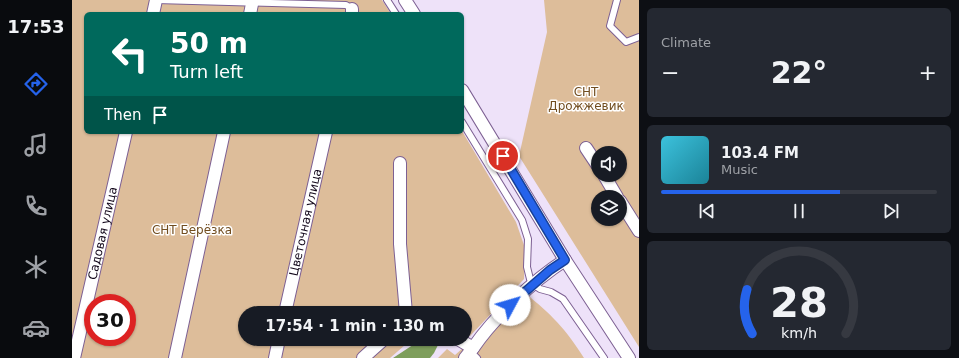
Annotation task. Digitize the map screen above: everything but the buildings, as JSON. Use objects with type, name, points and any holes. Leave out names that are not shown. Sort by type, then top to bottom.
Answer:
[{"type":"street","points":[[153,12],[156,0]]},
{"type":"street","points":[[405,0],[413,12]]},
{"type":"street","points":[[464,93],[565,260],[629,358]]},
{"type":"street","name":"Садовая улица","points":[[74,358],[126,134]]},
{"type":"street","points":[[175,358],[224,134]]},
{"type":"street","name":"Цветочная улица","points":[[287,306],[326,134]]},
{"type":"street","points":[[586,148],[591,156]]},
{"type":"street","points":[[400,163],[400,244],[405,306]]},
{"type":"street","points":[[627,212],[639,231]]},
{"type":"street","points":[[465,346],[472,354],[510,305],[550,270],[565,260]]},
{"type":"street","points":[[275,358],[278,346]]},
{"type":"street","points":[[363,358],[376,346]]},
{"type":"lane","points":[[156,0],[251,9],[346,5],[352,11]]},
{"type":"lane","points":[[388,0],[395,12]]},
{"type":"lane","points":[[617,0],[610,26],[626,42],[639,37]]},
{"type":"lane","points":[[464,125],[522,220],[528,239],[527,267],[530,279],[534,285],[540,289],[551,292],[562,300],[604,358]]},
{"type":"green space","name":"СНТ Берёзка","points":[[72,0],[382,0],[390,12],[84,12],[84,134],[464,134],[516,222],[525,248],[524,279],[472,334],[472,306],[238,306],[238,346],[404,346],[390,358],[72,358]]},
{"type":"green space","name":"СНТ Дрожжевик","points":[[544,0],[639,0],[639,347],[519,156],[547,32]]},
{"type":"green space","points":[[525,293],[558,322],[584,358],[438,358],[447,349],[455,355],[465,346],[472,346],[472,340]]},
{"type":"shaded area","points":[[411,346],[438,346],[430,358],[393,358]]},
{"type":"route","points":[[503,156],[565,260],[550,270],[510,305]]}]
